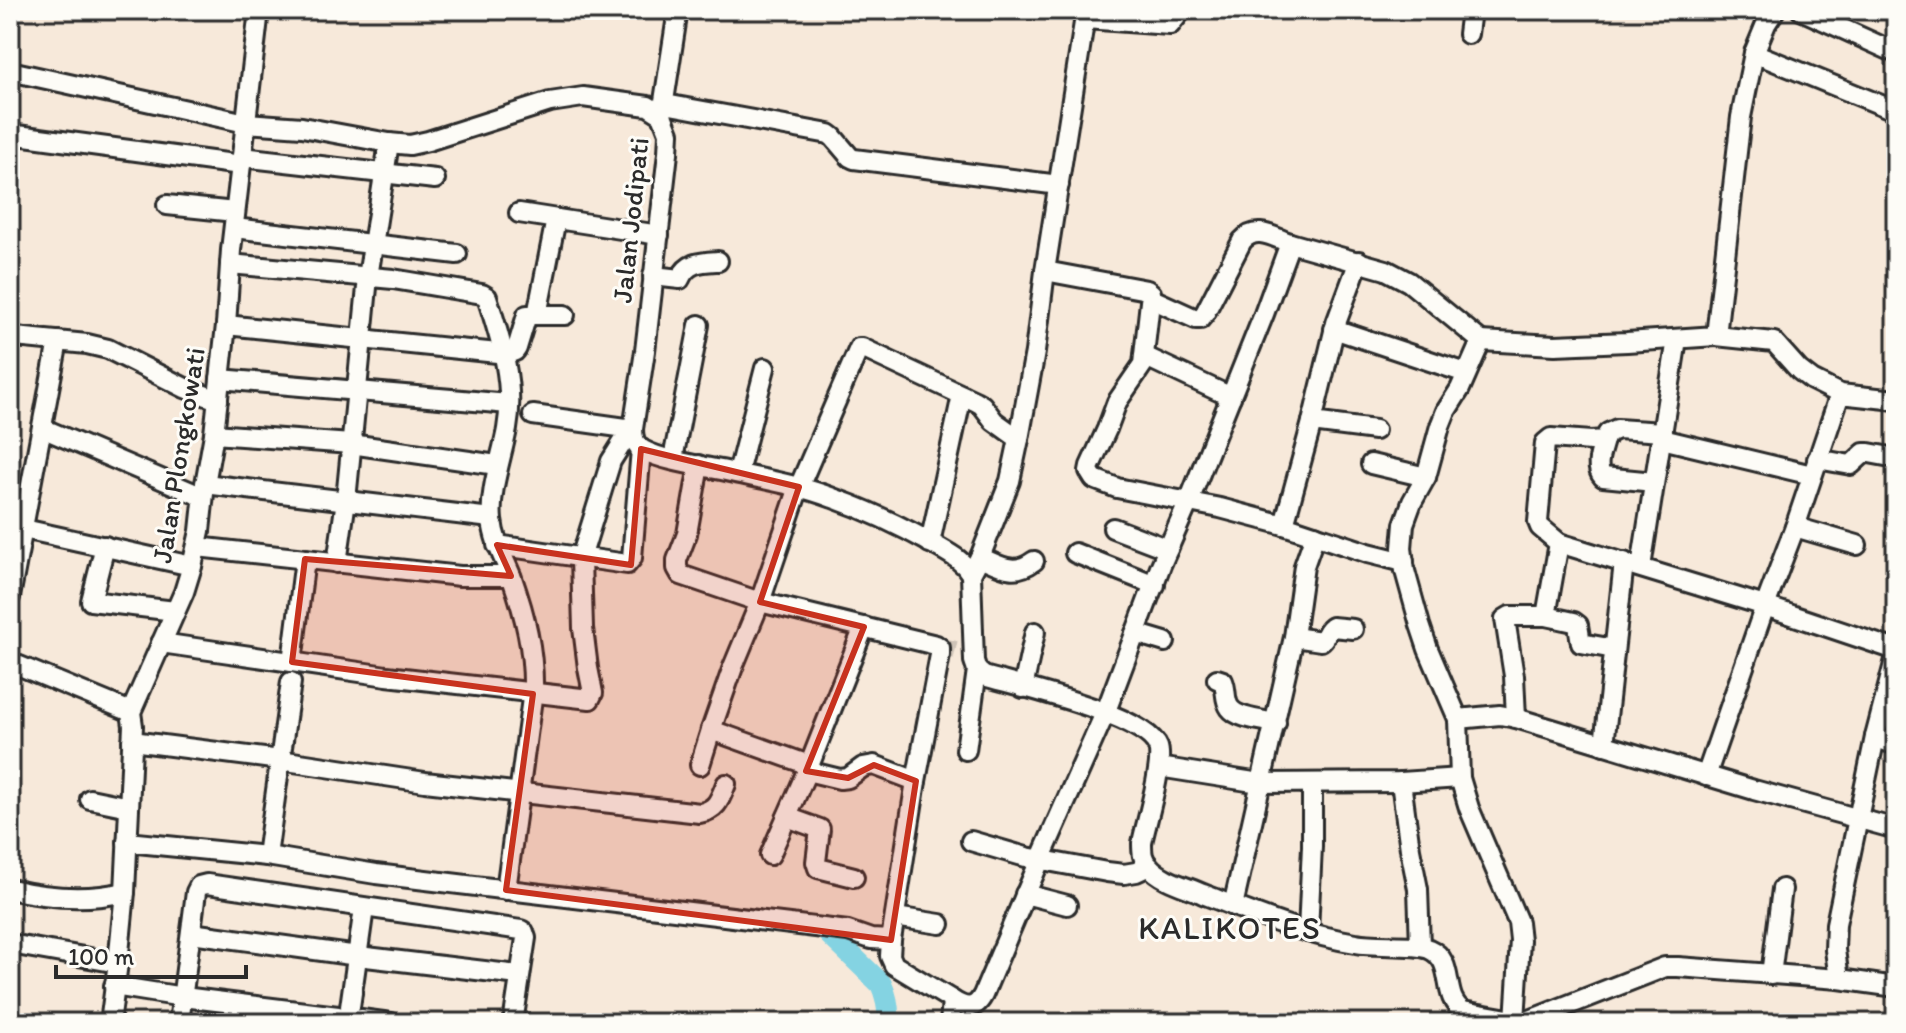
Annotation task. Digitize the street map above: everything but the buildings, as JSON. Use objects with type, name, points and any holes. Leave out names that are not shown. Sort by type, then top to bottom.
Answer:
[{"type":"street","name":"Jalan Plongkowati","points":[[110,1023],[125,892],[133,726],[131,712],[175,611],[197,547],[218,400],[234,220],[259,10]]},
{"type":"street","points":[[678,10],[664,109],[829,134],[854,159],[1059,185]]},
{"type":"street","points":[[966,750],[977,670],[972,631],[971,574],[1010,481],[1019,439],[1035,352],[1085,15],[1170,25],[1182,10]]},
{"type":"street","points":[[1468,34],[1471,10]]},
{"type":"street","points":[[1716,336],[1741,117],[1754,53],[1775,10]]},
{"type":"street","points":[[1801,10],[1896,53]]},
{"type":"street","points":[[1754,53],[1896,111]]},
{"type":"street","name":"Jalan Jodipati","points":[[10,71],[246,123],[302,127],[410,145],[550,102],[583,97],[664,109],[669,133],[636,438],[632,558],[627,564],[581,558]]},
{"type":"street","points":[[10,134],[241,161],[435,179]]},
{"type":"street","points":[[337,563],[368,277],[389,143]]},
{"type":"street","points":[[167,205],[234,220],[457,254]]},
{"type":"street","points":[[519,213],[659,235]]},
{"type":"street","points":[[537,315],[556,219]]},
{"type":"street","points":[[1152,299],[1200,319],[1245,237],[1254,232],[1386,270],[1409,282],[1481,341],[1555,345],[1716,336],[1774,342],[1799,370],[1840,394],[1896,400]]},
{"type":"street","points":[[699,465],[687,534],[677,560],[681,575],[760,602],[940,648],[890,956],[894,965],[952,1000],[974,1006],[979,1003],[1106,711],[1290,243]]},
{"type":"street","points":[[653,276],[676,278],[693,264],[718,261]]},
{"type":"street","points":[[1284,525],[1334,329],[1359,261]]},
{"type":"street","points":[[230,264],[368,277],[487,297],[507,354],[509,404],[491,518],[530,642],[533,667],[533,691],[506,890]]},
{"type":"street","points":[[1045,271],[1151,293],[1140,370],[1117,402],[1090,466],[1089,471],[1094,479],[1117,488],[1189,501],[1284,525],[1404,562]]},
{"type":"street","points":[[226,325],[507,354],[517,348],[528,314],[565,315]]},
{"type":"street","points":[[673,459],[699,325]]},
{"type":"street","points":[[1334,329],[1466,373]]},
{"type":"street","points":[[10,338],[87,344],[108,349],[185,388],[218,400]]},
{"type":"street","points":[[1604,745],[1614,649],[1654,482],[1677,339]]},
{"type":"street","points":[[10,597],[17,527],[42,428],[58,341]]},
{"type":"street","points":[[1481,341],[1440,426],[1426,477],[1412,502],[1402,532],[1404,562],[1428,649],[1458,719],[1460,778],[1469,808],[1518,922],[1522,1022]]},
{"type":"street","points":[[700,765],[799,487],[859,348],[982,405],[994,421],[1019,439]]},
{"type":"street","points":[[1144,356],[1231,397]]},
{"type":"street","points":[[738,473],[765,368]]},
{"type":"street","points":[[220,379],[509,404]]},
{"type":"street","points":[[1706,776],[1840,394]]},
{"type":"street","points":[[930,543],[962,395]]},
{"type":"street","points":[[533,415],[636,438],[673,459],[799,487],[865,510],[960,561],[971,574]]},
{"type":"street","points":[[1312,422],[1375,430]]},
{"type":"street","points":[[42,428],[204,491],[346,500],[491,518]]},
{"type":"street","points":[[1654,482],[1601,475],[1598,466],[1608,433],[1617,429],[1662,435],[1814,467],[1851,465],[1864,453],[1896,458]]},
{"type":"street","points":[[214,434],[351,444],[497,465]]},
{"type":"street","points":[[161,643],[587,700],[592,697],[583,628],[581,558],[611,461],[623,442],[636,438]]},
{"type":"street","points":[[1604,440],[1551,438],[1545,443],[1537,516],[1540,527],[1559,543],[1765,606],[1896,653],[1836,924],[1835,950],[1839,979]]},
{"type":"street","points":[[1371,464],[1426,477]]},
{"type":"street","points":[[17,527],[192,566]]},
{"type":"street","points":[[1795,527],[1857,545]]},
{"type":"street","points":[[1113,528],[1168,549]]},
{"type":"street","points":[[1233,906],[1294,637],[1304,566],[1315,535]]},
{"type":"street","points":[[1546,616],[1559,543]]},
{"type":"street","points":[[497,545],[581,558]]},
{"type":"street","points":[[105,546],[91,601],[175,611]]},
{"type":"street","points":[[197,547],[460,576],[511,576]]},
{"type":"street","points":[[1075,553],[1155,585]]},
{"type":"street","points":[[980,557],[1012,569],[1022,568],[1034,561]]},
{"type":"street","points":[[292,662],[305,559]]},
{"type":"street","points":[[1516,718],[1514,676],[1505,619],[1510,616],[1546,616],[1569,621],[1578,625],[1581,643],[1614,649]]},
{"type":"street","points":[[770,855],[864,627]]},
{"type":"street","points":[[1294,637],[1321,641],[1329,628],[1353,629]]},
{"type":"street","points":[[1023,688],[1035,632]]},
{"type":"street","points":[[1135,633],[1165,642]]},
{"type":"street","points":[[10,662],[131,712]]},
{"type":"street","points":[[977,670],[984,676],[1106,711],[1155,741],[1159,748],[1159,767],[1142,854],[1149,866],[1164,877],[1233,906],[1308,932],[1360,944],[1420,946],[1436,953],[1445,964],[1451,998],[1457,1008],[1468,1013],[1522,1022],[1665,967],[1839,979],[1896,987]]},
{"type":"street","points":[[1217,679],[1223,681],[1230,709],[1241,715],[1276,723]]},
{"type":"street","points":[[267,856],[291,682]]},
{"type":"street","points":[[1458,719],[1500,715],[1516,718],[1896,829]]},
{"type":"street","points":[[711,730],[840,779],[874,765],[916,781]]},
{"type":"street","points":[[1875,737],[1896,745]]},
{"type":"street","points":[[132,741],[519,794],[700,813],[716,806],[726,784]]},
{"type":"street","points":[[1159,767],[1260,783],[1401,782],[1460,778]]},
{"type":"street","points":[[1401,782],[1418,889],[1420,946]]},
{"type":"street","points":[[1308,932],[1312,783]]},
{"type":"street","points":[[90,799],[129,807]]},
{"type":"street","points":[[787,817],[820,829],[818,868],[854,877]]},
{"type":"street","points":[[971,841],[1021,856],[1124,874],[1149,866]]},
{"type":"street","points":[[127,842],[267,856],[376,874],[848,931],[871,939],[891,940]]},
{"type":"street","points":[[179,1023],[196,892],[199,886],[207,884],[521,930],[526,938],[513,1023]]},
{"type":"street","points":[[10,889],[58,897],[107,896],[125,892]]},
{"type":"street","points":[[1771,975],[1782,889]]},
{"type":"street","points":[[1025,894],[1067,905]]},
{"type":"street","points":[[349,1018],[364,908]]},
{"type":"street","points":[[895,917],[940,924]]},
{"type":"street","points":[[191,933],[519,975]]},
{"type":"street","points":[[10,944],[118,963]]},
{"type":"street","points":[[114,986],[391,1023]]},
{"type":"street","points":[[950,1023],[952,1000]]},
{"type":"highlighted area","points":[[641,449],[799,487],[760,602],[864,627],[806,771],[848,778],[874,765],[916,781],[891,940],[506,890],[533,694],[292,662],[305,559],[511,576],[497,545],[631,565]]},
{"type":"waterway","points":[[824,929],[881,984],[887,1003],[888,1023]]},
{"type":"tunnel","points":[[938,646],[973,654]]},
{"type":"district","name":"KALIKOTES","points":[[1230,928]]}]
